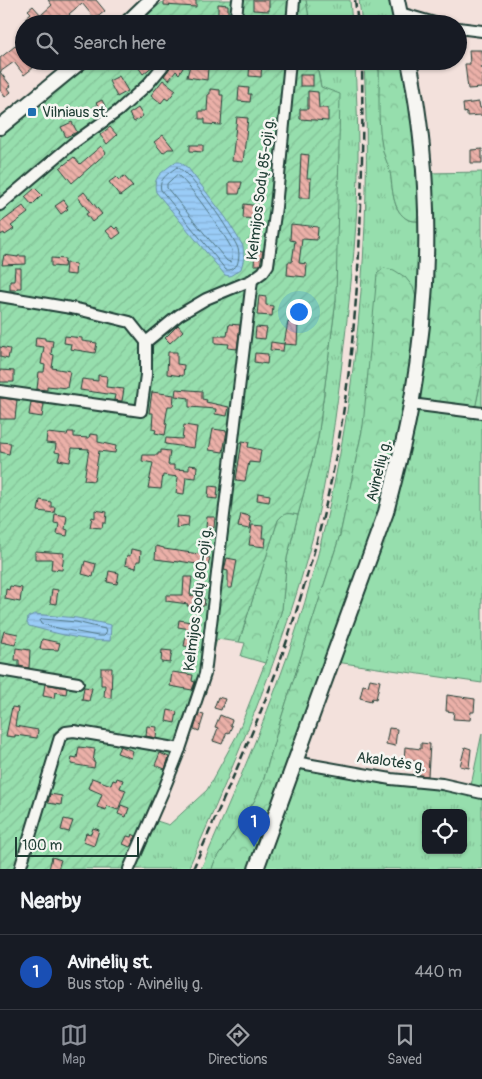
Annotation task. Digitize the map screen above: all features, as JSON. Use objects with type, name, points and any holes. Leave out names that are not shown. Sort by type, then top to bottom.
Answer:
[{"type":"main road","points":[[135,15],[150,0]]},
{"type":"main road","points":[[0,126],[70,70]]},
{"type":"main road","name":"Avinėlių g.","points":[[256,869],[386,512],[412,404],[422,321],[427,244],[421,135],[410,70]]},
{"type":"street","points":[[236,15],[238,0]]},
{"type":"street","points":[[293,15],[294,0]]},
{"type":"street","points":[[467,29],[482,31]]},
{"type":"street","points":[[0,206],[72,144],[118,111],[148,84],[160,70]]},
{"type":"street","name":"Kelmijos Sodų 85-oji g.","points":[[146,342],[185,312],[206,299],[252,280],[266,269],[269,260],[286,116],[289,70]]},
{"type":"street","name":"Kelmijos Sodų 80-oji g.","points":[[129,869],[180,749],[205,674],[252,280]]},
{"type":"street","points":[[0,296],[77,309],[130,322],[146,342],[146,375],[141,411],[0,391]]},
{"type":"street","points":[[412,404],[482,413]]},
{"type":"street","points":[[0,670],[78,682]]},
{"type":"street","points":[[20,869],[60,738],[66,732],[74,731],[180,749]]},
{"type":"street","name":"Akalotės g.","points":[[295,762],[391,779],[442,784],[482,793]]},
{"type":"green space","points":[[165,0],[306,0],[308,15],[147,15]]},
{"type":"green space","points":[[306,0],[350,0],[351,15],[308,15]]},
{"type":"green space","points":[[359,0],[391,0],[394,15],[361,15]]},
{"type":"green space","points":[[79,70],[318,70],[321,87],[340,94],[336,300],[318,438],[298,515],[287,514],[278,520],[239,642],[217,639],[181,756],[136,869],[0,869],[0,134]]},
{"type":"green space","points":[[318,70],[355,70],[358,175],[354,252],[340,377],[327,468],[313,536],[288,621],[273,663],[224,788],[188,869],[136,869],[157,821],[169,825],[207,790],[237,735],[265,663],[282,609],[287,558],[318,438],[336,300],[321,87]]},
{"type":"green space","points":[[364,70],[379,70],[381,139],[396,205],[403,216],[409,220],[420,221],[418,304],[363,426],[340,535],[279,725],[263,782],[255,800],[212,869],[201,869],[260,728],[287,657],[310,584],[326,520],[340,456],[358,325],[366,192]]},
{"type":"green space","points":[[379,70],[404,70],[416,151],[420,221],[409,220],[403,216],[396,205],[390,172],[383,153],[379,115]]},
{"type":"green space","points":[[482,172],[482,375],[475,409],[417,402],[429,173]]},
{"type":"green space","points":[[384,268],[394,270],[405,277],[413,287],[418,304],[411,375],[395,452],[379,515],[250,869],[212,869],[255,800],[263,782],[279,725],[340,535],[363,426],[377,274]]},
{"type":"green space","points":[[482,376],[482,683],[336,662],[417,402],[475,408]]},
{"type":"green space","points":[[283,514],[298,515],[287,558],[282,609],[265,663],[241,656],[245,643],[239,642],[278,520]]},
{"type":"green space","points":[[482,733],[482,869],[261,869],[299,767],[469,795]]},
{"type":"water","points":[[175,162],[180,162],[188,168],[226,218],[243,246],[244,258],[241,269],[230,276],[225,275],[156,192],[157,178]]},
{"type":"water","points":[[34,614],[77,618],[111,625],[110,641],[79,638],[29,626],[27,623],[28,617]]},
{"type":"building","points":[[48,0],[96,0],[105,11],[100,15],[92,15],[82,3],[70,15],[41,15],[52,5]]},
{"type":"building","points":[[164,0],[196,0],[196,7],[164,5]]},
{"type":"building","points":[[253,0],[269,0],[269,11],[253,10]]},
{"type":"building","points":[[218,4],[228,5],[228,15],[218,15]]},
{"type":"building","points":[[33,6],[41,15],[29,15],[31,13],[28,10]]},
{"type":"building","points":[[15,46],[15,63],[14,62],[0,72],[0,58]]},
{"type":"building","points":[[469,50],[481,50],[482,88],[468,89],[466,70],[467,64],[470,64]]},
{"type":"building","points":[[20,70],[30,70],[24,75]]},
{"type":"building","points":[[168,70],[182,70],[179,74],[176,71],[169,80],[164,76]]},
{"type":"building","points":[[189,70],[208,70],[207,80],[187,77]]},
{"type":"building","points":[[249,70],[261,70],[261,77],[249,76]]},
{"type":"building","points":[[0,72],[11,86],[8,88],[11,92],[5,97],[0,90]]},
{"type":"building","points":[[300,75],[313,75],[313,86],[300,86]]},
{"type":"building","points":[[119,76],[128,91],[117,97],[109,81]]},
{"type":"building","points":[[163,80],[176,90],[168,100],[165,98],[161,103],[151,95]]},
{"type":"building","points":[[239,87],[249,88],[248,94],[251,94],[250,102],[238,101]]},
{"type":"building","points":[[210,89],[220,90],[220,95],[223,95],[221,125],[205,124],[205,119],[199,119],[199,111],[207,111]]},
{"type":"building","points":[[308,91],[318,92],[319,108],[328,108],[328,121],[300,119],[300,109],[308,109]]},
{"type":"building","points":[[102,100],[107,110],[99,114],[95,107],[98,105],[96,103]]},
{"type":"building","points":[[479,102],[480,108],[482,108],[482,115],[467,116],[467,112],[464,113],[463,104]]},
{"type":"building","points":[[138,108],[143,116],[134,122],[129,114]]},
{"type":"building","points":[[237,117],[248,118],[243,162],[232,161]]},
{"type":"building","points":[[72,122],[77,132],[66,137],[61,127]]},
{"type":"building","points":[[110,127],[117,135],[107,144],[100,135]]},
{"type":"building","points":[[163,135],[174,149],[168,149],[163,153],[154,142]]},
{"type":"building","points":[[190,145],[203,145],[203,152],[190,151]]},
{"type":"building","points":[[101,146],[106,153],[72,183],[60,168],[74,157],[80,164]]},
{"type":"building","points":[[482,149],[482,163],[471,163],[471,150]]},
{"type":"building","points":[[301,154],[309,155],[307,178],[311,178],[310,198],[299,198]]},
{"type":"building","points":[[124,176],[133,186],[120,196],[109,182],[116,177],[119,180]]},
{"type":"building","points":[[229,182],[242,182],[239,194],[229,194]]},
{"type":"building","points":[[35,188],[42,195],[32,205],[25,197]]},
{"type":"building","points":[[84,192],[102,214],[92,222],[86,214],[89,212],[78,197]]},
{"type":"building","points":[[64,200],[68,209],[61,214],[55,206]]},
{"type":"building","points":[[244,204],[259,206],[258,219],[243,218]]},
{"type":"building","points":[[23,206],[28,213],[11,226],[14,229],[5,235],[4,233],[0,235],[0,223]]},
{"type":"building","points":[[291,224],[318,227],[317,240],[302,239],[299,263],[307,264],[306,277],[287,275],[288,262],[292,262],[295,241],[290,240]]},
{"type":"building","points":[[112,226],[115,229],[117,227],[121,233],[113,239],[106,231]]},
{"type":"building","points":[[255,250],[263,251],[260,265],[254,265]]},
{"type":"building","points":[[4,255],[26,256],[26,264],[2,265]]},
{"type":"building","points":[[51,258],[65,259],[64,267],[51,266]]},
{"type":"building","points":[[66,263],[76,264],[75,275],[65,274]]},
{"type":"building","points":[[15,268],[21,268],[21,288],[10,290],[10,281],[14,281]]},
{"type":"building","points":[[259,296],[266,297],[266,305],[273,306],[272,316],[257,315]]},
{"type":"building","points":[[288,322],[298,323],[297,345],[284,344]]},
{"type":"building","points":[[229,324],[240,325],[237,349],[228,348],[229,344],[215,343],[215,336],[227,336]]},
{"type":"building","points":[[178,325],[183,331],[170,343],[165,338]]},
{"type":"building","points":[[256,327],[267,328],[265,339],[255,338]]},
{"type":"building","points":[[65,336],[82,338],[82,341],[97,343],[95,353],[70,349],[71,344],[64,343]]},
{"type":"building","points":[[36,337],[53,341],[51,354],[54,355],[52,368],[70,371],[67,388],[47,386],[47,390],[37,389],[39,372],[44,372],[45,365],[41,364],[44,347],[35,346]]},
{"type":"building","points":[[271,342],[284,344],[283,351],[270,350]]},
{"type":"building","points":[[0,347],[10,349],[8,359],[0,357]]},
{"type":"building","points":[[168,352],[177,352],[177,364],[184,365],[183,376],[167,374]]},
{"type":"building","points":[[255,353],[268,354],[267,364],[254,362]]},
{"type":"building","points":[[0,370],[14,371],[14,382],[0,382]]},
{"type":"building","points":[[98,375],[107,376],[106,387],[124,389],[122,401],[114,400],[115,395],[80,390],[82,379],[98,381]]},
{"type":"building","points":[[176,389],[202,391],[202,399],[207,400],[206,402],[229,407],[227,416],[215,414],[216,409],[189,407],[189,398],[175,396]]},
{"type":"building","points":[[152,392],[174,395],[173,406],[168,406],[165,435],[155,433],[156,430],[152,429],[153,413],[149,413]]},
{"type":"building","points":[[0,398],[17,400],[15,419],[0,419]]},
{"type":"building","points":[[31,402],[44,404],[42,417],[29,415]]},
{"type":"building","points":[[184,425],[197,427],[194,448],[165,444],[166,438],[182,439]]},
{"type":"building","points":[[213,429],[227,431],[223,452],[209,450]]},
{"type":"building","points":[[68,432],[74,432],[74,437],[89,438],[90,434],[98,435],[98,442],[116,446],[115,453],[99,451],[94,481],[84,480],[89,449],[72,448],[70,462],[58,460],[60,453],[55,452],[56,444],[46,443],[47,433],[67,435]]},
{"type":"building","points":[[242,441],[249,442],[248,447],[261,450],[259,463],[249,462],[245,481],[236,480]]},
{"type":"building","points":[[0,442],[11,443],[9,454],[0,452]]},
{"type":"building","points":[[161,450],[170,451],[168,465],[174,465],[174,469],[189,470],[189,465],[197,466],[196,478],[186,477],[184,494],[176,493],[178,477],[163,475],[161,489],[148,488],[153,463],[142,461],[143,455],[158,455],[158,453],[161,453]]},
{"type":"building","points":[[209,486],[218,487],[217,499],[208,498]]},
{"type":"building","points":[[258,493],[270,495],[269,502],[257,500]]},
{"type":"building","points":[[40,500],[51,502],[51,507],[55,507],[54,513],[38,511]]},
{"type":"building","points":[[95,510],[107,512],[106,523],[103,523],[102,528],[90,527],[92,517],[95,518]]},
{"type":"building","points":[[55,514],[67,516],[65,529],[68,530],[67,536],[57,534],[59,524],[54,523]]},
{"type":"building","points":[[241,514],[250,516],[250,529],[238,527]]},
{"type":"building","points":[[177,516],[189,517],[188,526],[176,528]]},
{"type":"building","points":[[207,517],[215,517],[214,528],[206,527]]},
{"type":"building","points":[[252,525],[263,526],[262,538],[266,538],[265,547],[249,545]]},
{"type":"building","points":[[156,546],[164,549],[206,555],[206,557],[210,558],[208,566],[155,559]]},
{"type":"building","points":[[131,549],[141,551],[140,561],[137,561],[136,568],[125,565],[127,555],[130,556]]},
{"type":"building","points":[[35,551],[64,553],[62,570],[51,569],[52,559],[35,559]]},
{"type":"building","points":[[227,558],[237,560],[232,588],[228,588],[228,571],[224,570]]},
{"type":"building","points":[[85,561],[96,564],[93,577],[82,574]]},
{"type":"building","points":[[109,571],[119,573],[117,584],[107,582]]},
{"type":"building","points":[[184,577],[192,577],[190,595],[205,599],[204,606],[187,606],[188,604],[166,601],[166,595],[183,595]]},
{"type":"building","points":[[10,586],[22,588],[20,602],[5,599],[6,589],[9,590]]},
{"type":"building","points":[[52,589],[58,590],[56,604],[50,603]]},
{"type":"building","points":[[179,620],[191,622],[190,629],[178,627]]},
{"type":"building","points":[[4,631],[18,634],[15,645],[1,642]]},
{"type":"building","points":[[186,636],[198,638],[197,648],[184,646]]},
{"type":"building","points":[[42,639],[60,643],[58,650],[40,649]]},
{"type":"building","points":[[16,648],[30,650],[29,668],[19,666],[19,660],[15,660]]},
{"type":"building","points":[[162,650],[172,651],[170,663],[161,662]]},
{"type":"building","points":[[101,668],[112,668],[111,698],[104,697],[105,685],[101,685]]},
{"type":"building","points":[[172,672],[193,675],[192,681],[195,682],[192,690],[170,686]]},
{"type":"building","points":[[370,679],[380,681],[376,699],[372,698],[371,701],[360,698],[363,685],[368,686]]},
{"type":"building","points":[[45,684],[67,688],[66,694],[55,692],[54,698],[43,696]]},
{"type":"building","points":[[84,687],[92,688],[89,701],[82,700]]},
{"type":"building","points":[[447,695],[475,699],[474,712],[471,712],[470,720],[453,719],[454,712],[446,711]]},
{"type":"building","points":[[218,697],[225,699],[221,710],[214,708]]},
{"type":"building","points":[[12,707],[18,708],[15,726],[38,730],[37,738],[15,735],[15,737],[6,736]]},
{"type":"building","points":[[168,710],[177,712],[175,723],[166,721]]},
{"type":"building","points":[[199,714],[204,715],[199,731],[194,729]]},
{"type":"building","points":[[220,715],[232,720],[230,725],[232,726],[222,744],[213,741],[218,728],[215,727]]},
{"type":"building","points":[[147,726],[157,727],[156,738],[146,736]]},
{"type":"building","points":[[389,728],[397,729],[395,746],[386,744]]},
{"type":"building","points":[[421,743],[430,744],[428,776],[419,775],[421,762],[404,760],[405,747],[421,749]]},
{"type":"building","points":[[120,746],[133,751],[131,758],[117,753]]},
{"type":"building","points":[[79,747],[95,749],[94,768],[71,764],[72,757],[77,758]]},
{"type":"building","points":[[465,747],[471,749],[469,768],[460,766]]},
{"type":"building","points":[[160,753],[169,757],[165,769],[155,765]]},
{"type":"building","points":[[92,778],[111,785],[113,780],[116,781],[117,778],[123,780],[120,788],[126,790],[118,810],[107,806],[106,810],[97,807],[102,794],[88,788]]},
{"type":"building","points":[[50,794],[62,796],[61,805],[48,803]]},
{"type":"building","points":[[121,805],[129,808],[126,817],[118,814]]},
{"type":"building","points":[[64,819],[73,821],[69,832],[61,830]]},
{"type":"building","points":[[93,828],[99,830],[94,846],[83,842],[86,833],[91,834]]},
{"type":"building","points":[[132,834],[136,836],[130,847],[123,844],[127,836],[131,837]]},
{"type":"building","points":[[52,857],[61,860],[58,869],[49,869]]},
{"type":"railway","points":[[355,0],[357,15]]},
{"type":"railway","points":[[193,869],[276,672],[315,548],[329,488],[341,428],[355,306],[362,184],[362,70]]},
{"type":"place","name":"Vilniaus st.","points":[[32,112]]},
{"type":"place","name":"Avinėlių st.","points":[[254,847]]}]
